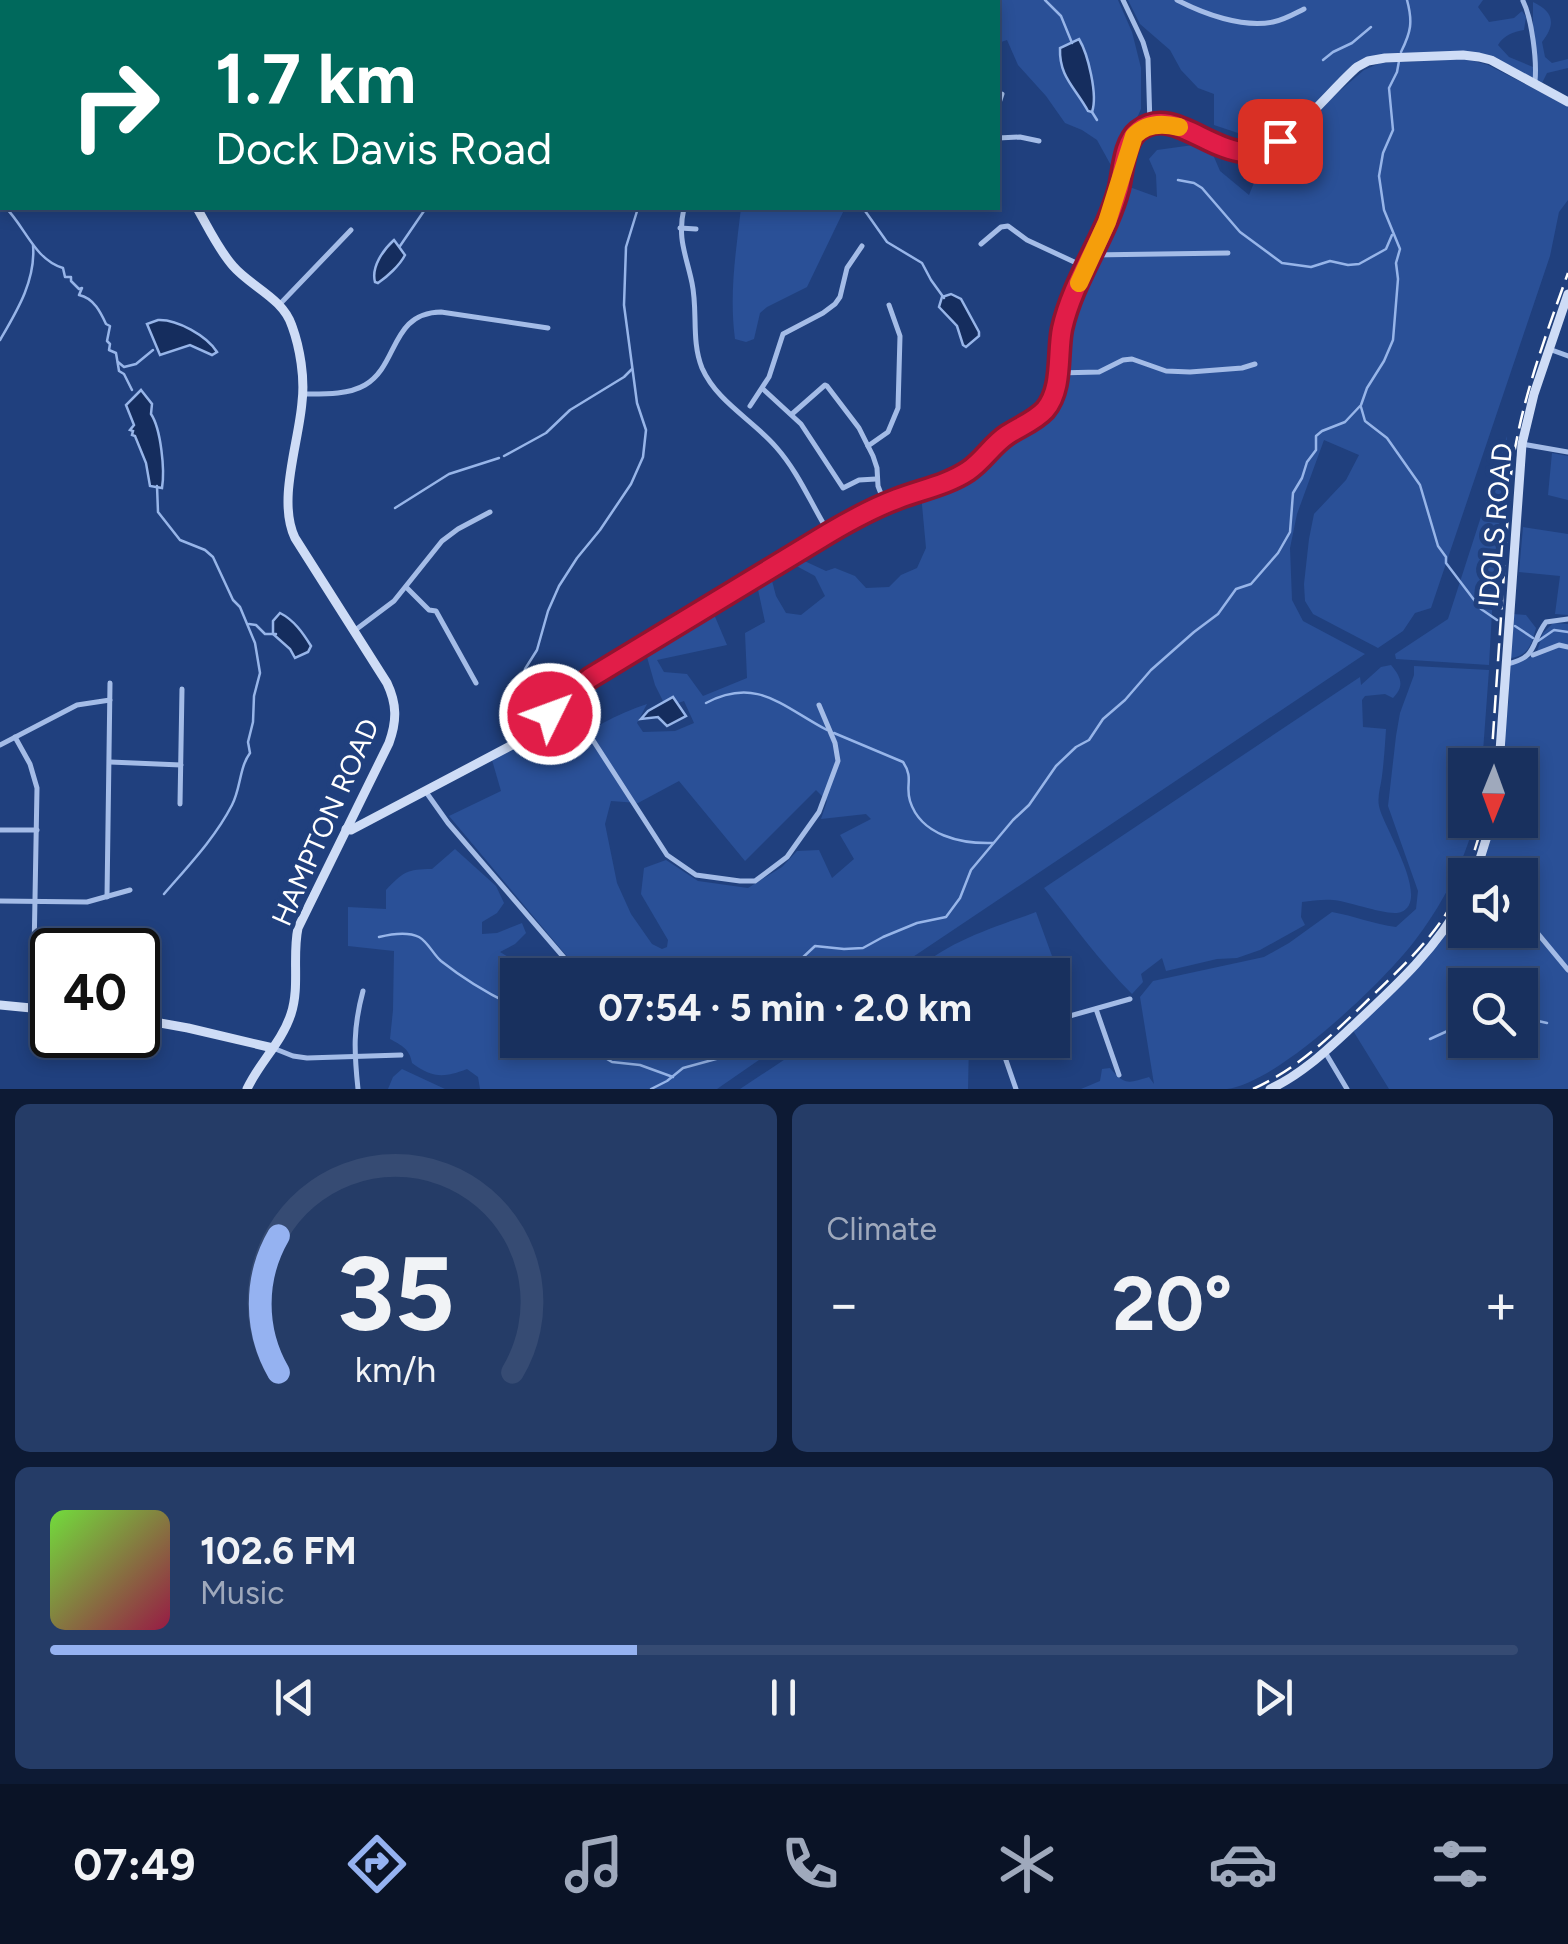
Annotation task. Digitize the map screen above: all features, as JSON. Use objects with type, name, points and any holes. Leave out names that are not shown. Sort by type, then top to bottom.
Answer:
[{"type":"street","points":[[1123,0],[1146,50],[1150,126]]},
{"type":"street","points":[[1177,0],[1218,16],[1259,23],[1276,21],[1304,9]]},
{"type":"street","points":[[1523,1],[1530,16],[1536,60],[1534,83]]},
{"type":"street","points":[[346,829],[351,830],[516,743],[590,678],[829,533],[885,504],[969,470],[1000,441],[1046,409],[1054,390],[1062,328],[1116,198],[1130,142],[1138,131],[1169,124],[1238,152],[1262,152],[1280,141],[1357,67],[1385,58],[1479,56],[1568,102]]},
{"type":"street","points":[[1000,100],[1002,94]]},
{"type":"street","points":[[1000,138],[1020,136],[1040,141]]},
{"type":"street","name":"HAMPTON ROAD","points":[[197,210],[230,263],[288,316],[303,394],[288,505],[290,525],[387,683],[396,714],[389,743],[298,928],[293,1008],[247,1089]]},
{"type":"street","points":[[684,210],[682,246],[693,292],[696,346],[703,370],[717,390],[790,464],[829,533]]},
{"type":"street","points":[[981,244],[1001,227],[1008,226],[1027,240],[1085,268]]},
{"type":"street","points":[[680,228],[696,229]]},
{"type":"street","points":[[279,305],[351,230]]},
{"type":"street","points":[[750,406],[770,377],[783,334],[836,304],[842,279],[862,246]]},
{"type":"street","points":[[1091,255],[1228,253]]},
{"type":"street","name":"IDOLS ROAD","points":[[1500,748],[1522,444],[1534,394],[1568,294]]},
{"type":"street","points":[[868,446],[888,432],[898,408],[900,336],[890,305]]},
{"type":"street","points":[[303,394],[341,393],[364,386],[380,371],[406,326],[429,312],[548,328]]},
{"type":"street","points":[[1549,349],[1568,356]]},
{"type":"street","points":[[1057,372],[1099,372],[1132,359],[1166,371],[1190,372],[1255,364]]},
{"type":"street","points":[[792,414],[827,386],[868,446],[885,504]]},
{"type":"street","points":[[763,389],[792,414],[843,488],[859,480],[876,478]]},
{"type":"street","points":[[1522,444],[1568,452]]},
{"type":"street","points":[[354,631],[394,601],[442,542],[490,512]]},
{"type":"street","points":[[406,587],[436,612],[476,684]]},
{"type":"street","points":[[1526,658],[1544,624],[1568,618]]},
{"type":"street","points":[[1507,664],[1559,645],[1568,647]]},
{"type":"street","points":[[106,897],[110,684]]},
{"type":"street","points":[[180,804],[182,688]]},
{"type":"street","points":[[565,698],[667,854],[696,875],[740,880],[755,880],[787,858],[819,812],[838,761],[820,705]]},
{"type":"street","points":[[0,746],[77,705],[110,700]]},
{"type":"street","points":[[16,738],[36,780],[36,928]]},
{"type":"street","points":[[110,762],[181,764]]},
{"type":"street","points":[[424,789],[448,823],[564,958]]},
{"type":"street","points":[[0,830],[36,830]]},
{"type":"street","points":[[0,901],[74,902],[130,890]]},
{"type":"street","points":[[1270,1089],[1324,1052],[1420,962],[1448,924]]},
{"type":"street","points":[[1538,934],[1568,970]]},
{"type":"street","points":[[358,1089],[355,1021],[363,991]]},
{"type":"street","points":[[1070,1016],[1130,999]]},
{"type":"street","points":[[0,1004],[30,1008]]},
{"type":"street","points":[[1096,1009],[1119,1075]]},
{"type":"street","points":[[160,1022],[307,1058],[401,1055]]},
{"type":"street","points":[[1324,1052],[1347,1089]]},
{"type":"street","points":[[1005,1058],[1016,1089]]},
{"type":"shaded area","points":[[1000,0],[1118,0],[1132,32],[1141,68],[1141,109],[1118,167],[1113,169],[1097,140],[1065,123],[1018,65],[1007,40],[1000,42]]},
{"type":"shaded area","points":[[1128,0],[1483,0],[1478,7],[1489,22],[1514,18],[1522,11],[1526,17],[1524,30],[1509,34],[1498,45],[1509,57],[1533,67],[1533,2],[1551,19],[1542,42],[1545,57],[1552,63],[1568,59],[1568,68],[1547,73],[1542,83],[1471,52],[1368,59],[1292,125],[1260,117],[1255,137],[1280,127],[1288,131],[1277,141],[1251,151],[1247,136],[1214,125],[1214,94],[1198,88],[1181,70],[1170,50],[1140,24]]},
{"type":"shaded area","points":[[1079,39],[1091,75],[1092,112],[1069,81],[1060,58],[1060,48]]},
{"type":"shaded area","points":[[1467,59],[1488,65],[1568,106],[1568,200],[1559,212],[1550,256],[1431,608],[1415,613],[1403,631],[1378,648],[1313,614],[1305,601],[1304,584],[1314,514],[1346,480],[1359,455],[1324,440],[1297,514],[1290,548],[1292,600],[1303,621],[1365,654],[911,958],[568,958],[449,816],[501,791],[492,760],[542,728],[564,747],[604,722],[647,704],[637,723],[643,732],[675,731],[694,723],[684,701],[666,707],[645,650],[713,612],[727,645],[657,660],[664,672],[687,674],[703,696],[747,678],[745,633],[765,622],[757,585],[771,577],[786,613],[801,615],[825,596],[815,576],[791,563],[798,558],[826,571],[835,568],[855,576],[866,588],[889,587],[901,575],[917,568],[926,548],[921,494],[952,485],[1054,416],[1065,399],[1073,317],[1124,185],[1157,197],[1156,175],[1149,159],[1157,150],[1208,143],[1220,171],[1249,195],[1265,156],[1292,138],[1364,70],[1380,63]],"holes":[[[679,781],[745,861],[816,790],[827,801],[821,819],[866,814],[871,819],[840,835],[854,859],[832,878],[819,850],[797,851],[782,867],[748,888],[698,881],[666,860],[644,868],[641,894],[668,940],[667,947],[662,949],[652,944],[631,914],[617,883],[605,824],[611,801],[638,803]]]},
{"type":"shaded area","points":[[741,210],[844,210],[807,287],[760,313],[754,339],[746,342],[735,339],[734,273]]},
{"type":"shaded area","points":[[394,240],[405,255],[389,274],[375,282],[379,259]]},
{"type":"shaded area","points":[[951,294],[961,299],[979,332],[966,347],[957,326],[939,307],[942,297]]},
{"type":"shaded area","points":[[158,320],[191,330],[217,352],[212,355],[190,345],[160,355],[147,324]]},
{"type":"shaded area","points":[[141,390],[152,404],[151,414],[160,439],[162,488],[150,486],[146,463],[130,430],[134,425],[126,405]]},
{"type":"shaded area","points":[[1507,436],[1489,665],[1396,659],[1395,654],[1448,619]]},
{"type":"shaded area","points":[[1552,453],[1568,456],[1568,500],[1548,495]]},
{"type":"shaded area","points":[[1523,527],[1568,534],[1568,615],[1555,614],[1560,576],[1519,572]]},
{"type":"shaded area","points":[[280,613],[305,636],[311,646],[308,652],[295,658],[273,634],[273,621]]},
{"type":"shaded area","points":[[1513,614],[1526,615],[1536,628],[1525,652],[1510,658]]},
{"type":"shaded area","points":[[1553,623],[1568,624],[1568,1089],[1389,1089],[1352,1029],[1448,920],[1448,948],[1538,948],[1538,858],[1485,858],[1490,838],[1538,838],[1538,748],[1503,748],[1509,665],[1536,655],[1543,633]]},
{"type":"shaded area","points":[[1391,665],[1399,678],[1399,689],[1393,698],[1385,694],[1365,696],[1363,727],[1386,729],[1379,806],[1408,878],[1409,905],[1395,913],[1333,900],[1302,902],[1305,925],[1260,950],[1166,971],[1162,958],[1141,974],[1143,982],[1132,994],[1044,888],[1360,677],[1361,685],[1381,667]]},
{"type":"shaded area","points":[[1414,666],[1489,670],[1483,748],[1448,748],[1448,838],[1470,838],[1463,858],[1448,858],[1448,888],[1413,943],[1328,1029],[1274,1069],[1249,1082],[1227,1089],[1081,1089],[1100,1081],[1102,1069],[1110,1068],[1124,1080],[1149,1077],[1154,1084],[1140,997],[1153,981],[1264,957],[1332,912],[1396,927],[1416,909],[1418,891],[1388,806],[1400,713]]},
{"type":"shaded area","points":[[673,697],[686,716],[667,726],[658,717],[641,719],[648,711]]},
{"type":"shaded area","points":[[455,849],[496,886],[504,903],[482,922],[482,934],[497,933],[522,923],[526,933],[500,952],[510,958],[500,958],[500,1058],[762,1058],[717,1089],[480,1089],[478,1077],[467,1069],[438,1075],[419,1068],[404,1048],[390,1039],[394,951],[348,946],[348,907],[386,909],[386,890],[397,879],[411,871],[432,869]]},
{"type":"shaded area","points":[[1036,912],[1052,956],[932,958],[986,930]]},
{"type":"shaded area","points":[[787,1058],[969,1058],[968,1089],[740,1089]]},
{"type":"shaded area","points":[[402,1069],[445,1089],[388,1089]]},
{"type":"waterway","points":[[1045,0],[1061,16],[1072,43]]},
{"type":"waterway","points":[[1401,52],[1410,27],[1407,0]]},
{"type":"waterway","points":[[1323,60],[1371,27]]},
{"type":"waterway","points":[[802,958],[815,946],[863,948],[917,923],[946,917],[960,898],[971,870],[1029,805],[1056,766],[1089,740],[1103,719],[1151,670],[1218,614],[1236,589],[1251,584],[1278,553],[1290,532],[1293,493],[1316,450],[1316,436],[1345,422],[1361,405],[1393,340],[1400,249],[1384,210],[1379,176],[1393,130],[1389,88],[1399,61]]},
{"type":"waterway","points":[[1092,112],[1097,120]]},
{"type":"waterway","points":[[1178,180],[1202,188],[1240,232],[1282,263],[1311,267],[1330,261],[1359,264],[1386,249],[1392,235]]},
{"type":"waterway","points":[[8,210],[38,251],[63,268],[65,277],[71,277],[82,288],[79,295],[93,303],[110,326],[109,350],[116,353],[119,371],[132,390]]},
{"type":"waterway","points":[[400,246],[425,210]]},
{"type":"waterway","points":[[513,698],[537,650],[559,586],[631,484],[643,457],[646,430],[637,403],[624,305],[626,247],[637,210]]},
{"type":"waterway","points":[[864,210],[887,242],[922,263],[944,298]]},
{"type":"waterway","points":[[0,340],[28,283],[33,245]]},
{"type":"waterway","points":[[118,362],[124,367],[136,364],[153,350]]},
{"type":"waterway","points":[[504,456],[546,433],[570,410],[632,369]]},
{"type":"waterway","points":[[1361,407],[1365,421],[1387,438],[1420,485],[1446,563],[1481,609],[1497,620]]},
{"type":"waterway","points":[[395,508],[449,474],[499,458]]},
{"type":"waterway","points":[[157,486],[158,512],[180,540],[213,557],[255,643],[260,673],[248,742],[250,753],[235,798],[210,840],[164,894]]},
{"type":"waterway","points":[[249,624],[265,634],[276,634]]},
{"type":"waterway","points":[[1515,626],[1533,638]]},
{"type":"waterway","points":[[1538,641],[1554,630],[1568,632]]},
{"type":"waterway","points":[[706,703],[724,695],[755,694],[783,704],[827,730]]},
{"type":"waterway","points":[[834,733],[903,762],[915,813],[933,830],[968,842],[993,843]]},
{"type":"waterway","points":[[379,937],[419,937],[459,975],[500,998]]},
{"type":"waterway","points":[[1538,1021],[1547,1023]]},
{"type":"waterway","points":[[1430,1039],[1448,1031]]},
{"type":"waterway","points":[[605,1058],[673,1077]]},
{"type":"waterway","points":[[651,1089],[683,1068],[717,1058]]},
{"type":"railway","points":[[1492,748],[1514,456],[1533,376],[1568,273]]},
{"type":"railway","points":[[1472,858],[1478,838]]},
{"type":"railway","points":[[1253,1089],[1285,1071],[1342,1025],[1423,944],[1448,910]]},
{"type":"slow traffic","points":[[1079,283],[1116,198],[1130,142],[1138,131],[1150,126],[1179,127]]},
{"type":"route","points":[[550,714],[590,678],[829,533],[868,511],[964,474],[1000,441],[1042,412],[1054,390],[1066,315],[1107,222],[1130,142],[1138,131],[1160,124],[1175,126],[1244,154],[1268,150],[1280,141]]}]
